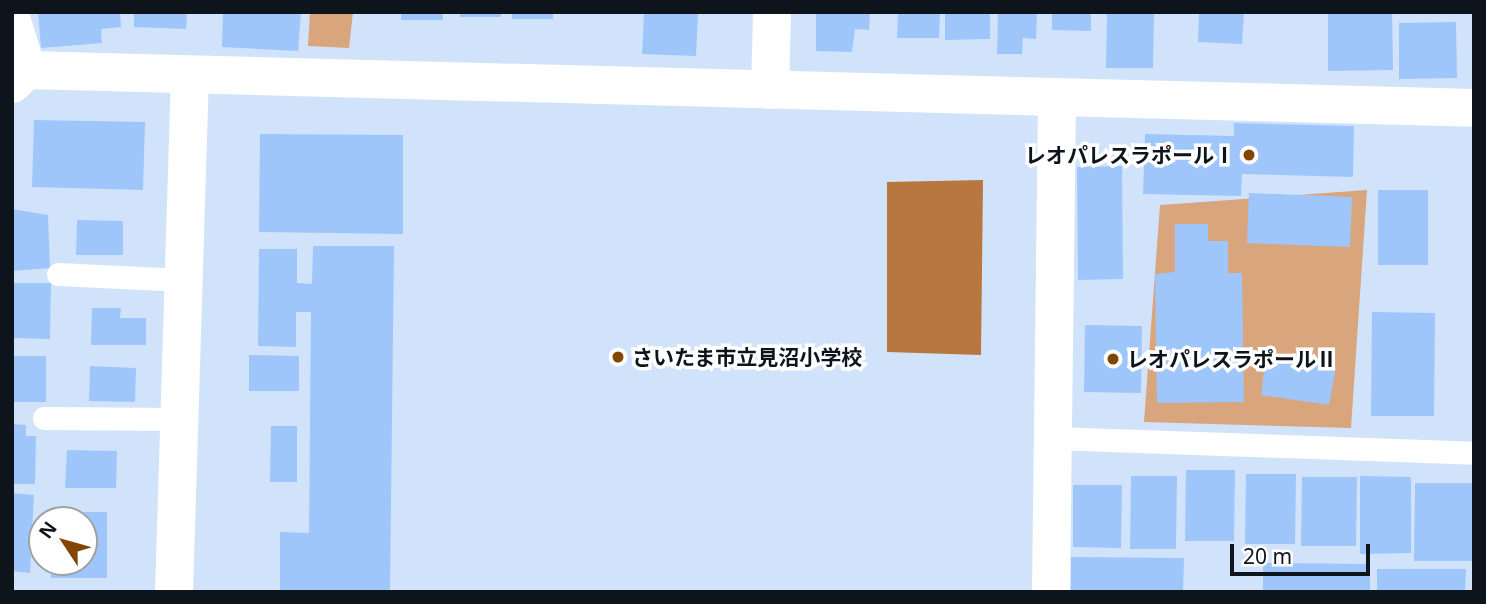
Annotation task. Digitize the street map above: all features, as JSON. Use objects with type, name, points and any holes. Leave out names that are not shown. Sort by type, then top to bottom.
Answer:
[{"type":"street","points":[[770,90],[772,12]]},
{"type":"street","points":[[12,21],[20,77],[190,75],[1474,108]]},
{"type":"street","points":[[174,592],[190,75]]},
{"type":"street","points":[[1051,592],[1058,97]]},
{"type":"lane","points":[[58,274],[184,280]]},
{"type":"lane","points":[[44,418],[179,419]]},
{"type":"lane","points":[[1053,438],[1474,453]]},
{"type":"shaded area","points":[[310,12],[353,12],[349,48],[308,46]]},
{"type":"shaded area","points":[[983,180],[981,355],[887,352],[887,182]]},
{"type":"shaded area","points":[[1367,190],[1351,428],[1144,422],[1160,205]]},
{"type":"building","points":[[38,12],[120,12],[121,27],[101,29],[102,43],[41,48]]},
{"type":"building","points":[[134,12],[187,12],[186,29],[134,27]]},
{"type":"building","points":[[223,12],[301,12],[298,51],[222,47]]},
{"type":"building","points":[[401,12],[443,12],[443,20],[401,20]]},
{"type":"building","points":[[460,12],[501,12],[501,17],[460,17]]},
{"type":"building","points":[[512,12],[553,12],[553,19],[512,19]]},
{"type":"building","points":[[816,12],[870,12],[869,30],[855,29],[852,52],[816,51]]},
{"type":"building","points":[[898,12],[940,12],[939,38],[897,38]]},
{"type":"building","points":[[945,12],[990,12],[990,39],[945,40]]},
{"type":"building","points":[[998,12],[1037,12],[1036,39],[1023,38],[1022,54],[997,54]]},
{"type":"building","points":[[1052,12],[1091,12],[1091,31],[1052,30]]},
{"type":"building","points":[[1107,12],[1154,12],[1153,68],[1106,68]]},
{"type":"building","points":[[1199,12],[1244,12],[1242,44],[1198,42]]},
{"type":"building","points":[[1328,12],[1392,12],[1393,70],[1328,71]]},
{"type":"building","points":[[644,13],[698,14],[696,56],[642,54]]},
{"type":"building","points":[[1456,22],[1457,78],[1399,79],[1399,23]]},
{"type":"building","points":[[34,120],[145,122],[143,190],[32,187]]},
{"type":"building","name":"レオパレスラポールⅠ","points":[[1234,123],[1354,126],[1353,177],[1242,174],[1241,196],[1143,194],[1145,134],[1234,136]]},
{"type":"building","points":[[260,134],[403,135],[403,234],[259,232]]},
{"type":"building","points":[[1122,166],[1123,279],[1078,280],[1077,167]]},
{"type":"building","points":[[1378,190],[1428,190],[1428,265],[1378,265]]},
{"type":"building","points":[[1249,193],[1352,197],[1350,247],[1247,243]]},
{"type":"building","points":[[12,209],[48,215],[50,268],[12,271]]},
{"type":"building","points":[[77,220],[123,221],[123,255],[76,255]]},
{"type":"building","points":[[1175,224],[1208,224],[1208,241],[1228,241],[1228,273],[1242,273],[1244,402],[1157,403],[1155,274],[1175,272]]},
{"type":"building","points":[[313,246],[394,246],[390,592],[280,592],[280,532],[309,533],[311,312],[296,312],[296,347],[258,346],[259,249],[297,249],[297,283],[312,284]]},
{"type":"building","points":[[12,283],[51,283],[50,339],[12,338]]},
{"type":"building","points":[[92,308],[121,308],[120,318],[146,318],[146,345],[91,345]]},
{"type":"building","points":[[1372,312],[1435,313],[1434,416],[1371,416]]},
{"type":"building","name":"レオパレスラポールⅡ","points":[[1085,325],[1142,326],[1141,393],[1084,392]]},
{"type":"building","points":[[249,355],[299,356],[299,391],[249,391]]},
{"type":"building","points":[[12,356],[46,356],[46,402],[12,402]]},
{"type":"building","points":[[1266,356],[1336,367],[1329,405],[1261,395]]},
{"type":"building","points":[[90,366],[136,368],[135,402],[89,401]]},
{"type":"building","points":[[12,424],[26,425],[26,436],[36,436],[35,484],[12,484]]},
{"type":"building","points":[[271,426],[297,426],[297,482],[270,482]]},
{"type":"building","points":[[67,450],[117,451],[116,488],[65,488]]},
{"type":"building","points":[[1186,470],[1235,470],[1234,541],[1185,541]]},
{"type":"building","points":[[1246,474],[1296,474],[1295,544],[1245,544]]},
{"type":"building","points":[[1131,476],[1177,476],[1176,549],[1130,549]]},
{"type":"building","points":[[1360,476],[1411,477],[1411,553],[1360,554]]},
{"type":"building","points":[[1302,477],[1357,477],[1356,546],[1301,546]]},
{"type":"building","points":[[1415,483],[1473,483],[1473,561],[1414,561]]},
{"type":"building","points":[[1073,485],[1122,485],[1121,548],[1073,547]]},
{"type":"building","points":[[12,493],[34,495],[33,506],[28,506],[28,573],[12,571]]},
{"type":"building","points":[[98,512],[107,512],[107,578],[51,578],[98,576]]},
{"type":"building","points":[[1071,557],[1184,558],[1183,592],[1071,592]]},
{"type":"building","points":[[1263,563],[1370,564],[1370,592],[1263,592]]},
{"type":"building","points":[[1377,569],[1466,569],[1465,592],[1377,592]]},
{"type":"place","name":"レオパレスラポールⅠ","points":[[1249,155]]},
{"type":"place","name":"さいたま市立見沼小学校","points":[[618,357]]},
{"type":"place","name":"レオパレスラポールⅡ","points":[[1113,359]]}]
